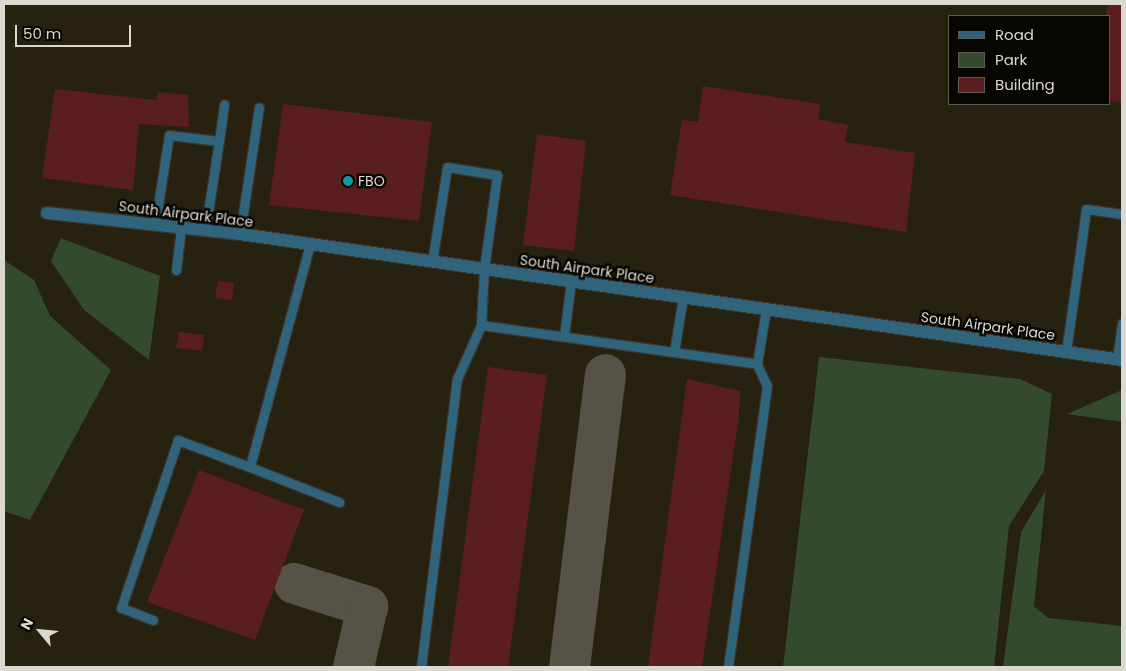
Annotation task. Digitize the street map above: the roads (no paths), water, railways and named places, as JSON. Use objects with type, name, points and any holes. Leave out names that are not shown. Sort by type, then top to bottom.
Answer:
[{"type":"street","name":"South Airpark Place","points":[[47,213],[240,234],[1120,359]]},
{"type":"lane","points":[[205,230],[224,104]]},
{"type":"lane","points":[[240,234],[259,107]]},
{"type":"lane","points":[[155,225],[169,135],[218,141]]},
{"type":"lane","points":[[421,667],[457,379],[481,325],[484,269],[497,175],[447,167],[432,262]]},
{"type":"lane","points":[[1066,352],[1086,209],[1122,214]]},
{"type":"lane","points":[[176,270],[181,228]]},
{"type":"lane","points":[[250,467],[310,244]]},
{"type":"lane","points":[[564,336],[571,281]]},
{"type":"lane","points":[[674,352],[683,297]]},
{"type":"lane","points":[[728,667],[767,386],[757,364],[766,309]]},
{"type":"lane","points":[[1120,359],[1122,323]]},
{"type":"lane","points":[[481,325],[757,364]]},
{"type":"lane","points":[[153,620],[121,608],[178,440],[339,502]]},
{"type":"place","name":"FBO","points":[[348,181]]}]
